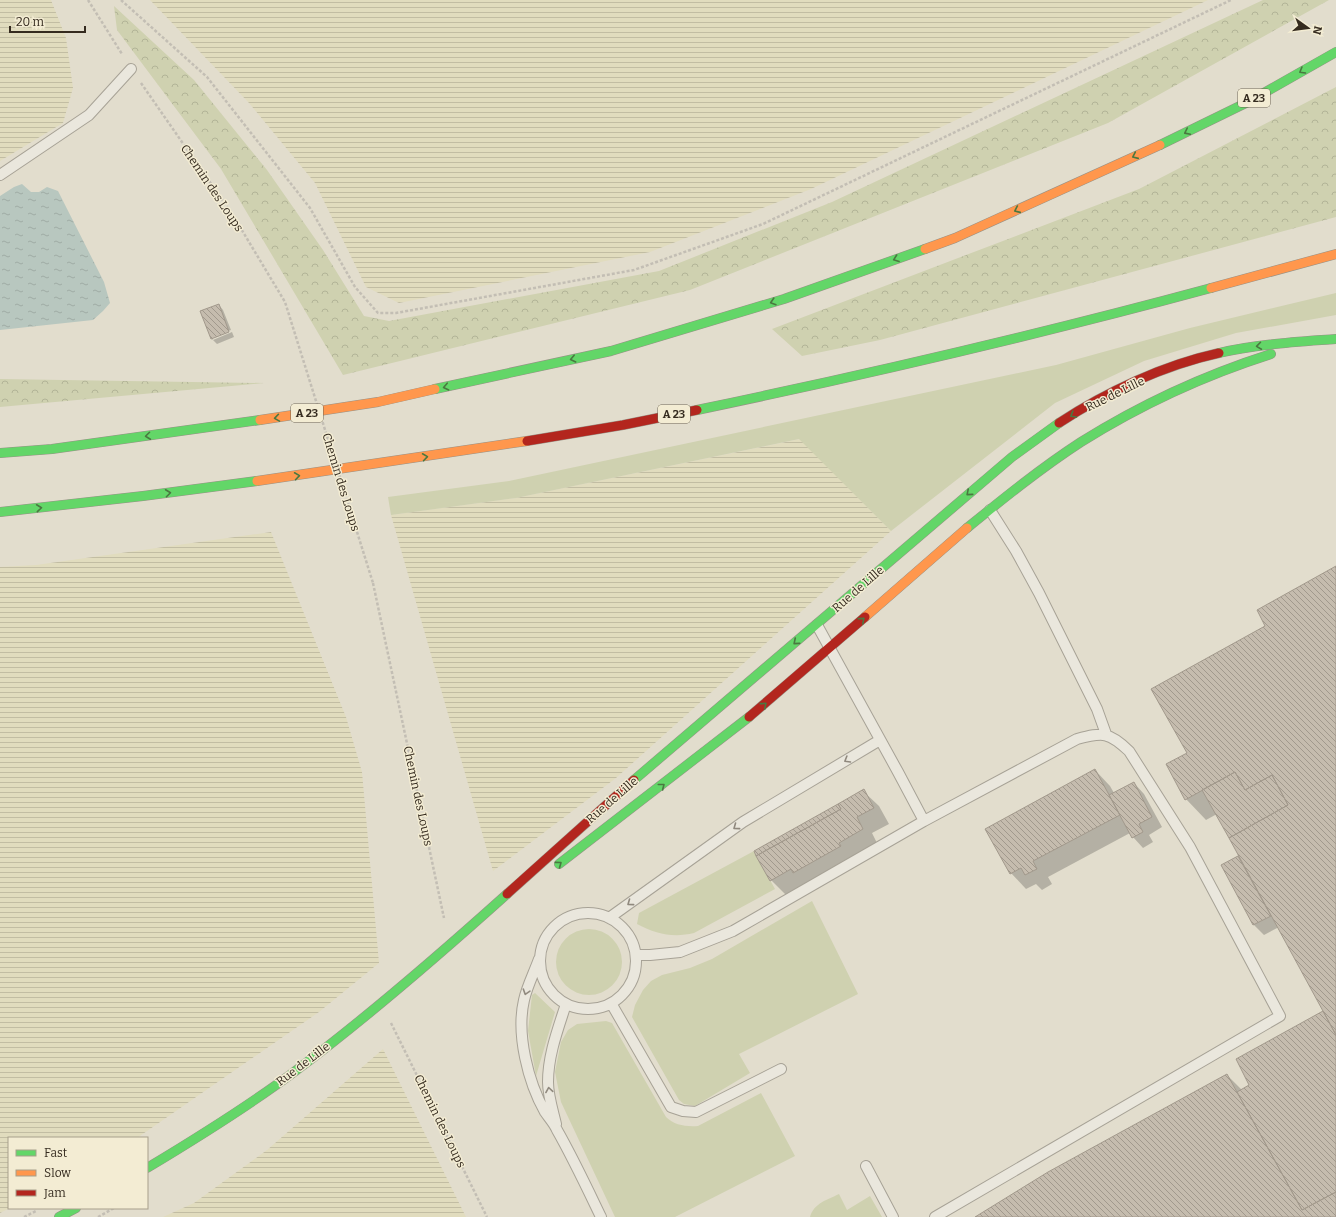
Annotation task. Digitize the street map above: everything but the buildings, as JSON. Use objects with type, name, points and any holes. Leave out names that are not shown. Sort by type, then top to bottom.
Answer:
[{"type":"main road","name":"A 23","points":[[0,453],[52,449],[182,432],[378,402],[611,351],[784,299],[954,238],[1178,137],[1248,102],[1336,52]]},
{"type":"main road","name":"A 23","points":[[0,512],[235,485],[500,446],[655,418],[860,375],[1073,325],[1238,282],[1336,254]]},
{"type":"main road","name":"Rue de Lille","points":[[148,1167],[199,1136],[268,1090],[316,1055],[378,1005],[449,946],[602,808],[1012,457],[1047,431],[1119,390],[1163,371],[1216,354],[1262,345],[1336,339]]},
{"type":"main road","name":"Rue de Lille","points":[[549,872],[744,722],[990,510],[1066,452],[1132,412],[1177,391],[1248,361],[1326,340]]},
{"type":"main road","name":"Rue de Lille","points":[[449,946],[525,890]]},
{"type":"main road","points":[[59,1217],[74,1209]]},
{"type":"lane","points":[[0,175],[89,115],[131,69]]},
{"type":"lane","points":[[990,510],[1016,551],[1039,593],[1097,709],[1106,734]]},
{"type":"lane","points":[[817,625],[924,821]]},
{"type":"lane","points":[[636,955],[680,952],[733,931],[924,821],[1077,739],[1092,735],[1106,734],[1119,742],[1129,751],[1190,847],[1280,1016],[935,1217]]},
{"type":"lane","points":[[609,918],[744,822],[880,740]]},
{"type":"lane","points":[[540,956],[541,972],[548,988],[559,1000],[574,1008],[591,1010],[607,1006],[621,997],[632,983],[636,967],[635,950],[629,934],[617,922],[602,915],[585,913],[569,917],[555,926],[545,939],[524,1001],[522,1040],[528,1068],[536,1094],[545,1112],[556,1128],[602,1217]]},
{"type":"lane","points":[[611,1003],[671,1107],[682,1111],[696,1112],[781,1070]]},
{"type":"lane","points":[[556,1128],[548,1084],[548,1069],[552,1049],[566,1004]]},
{"type":"lane","points":[[866,1166],[893,1217]]},
{"type":"path","name":"Chemin des Loups","points":[[88,0],[131,69],[234,217],[285,302],[373,583],[449,946]]},
{"type":"path","points":[[121,0],[207,77],[310,208],[355,287],[378,313],[396,313],[634,270],[763,224],[1231,0]]},
{"type":"path","name":"Chemin des Loups","points":[[378,1005],[389,1019],[403,1045],[487,1217]]},
{"type":"path","points":[[24,1217],[40,1209]]},
{"type":"path","points":[[97,1217],[112,1209]]},
{"type":"shaded area","points":[[0,0],[51,0],[66,38],[73,88],[63,123],[0,161]]},
{"type":"shaded area","points":[[150,0],[1208,0],[811,189],[650,252],[399,303],[366,287],[315,183],[249,103]]},
{"type":"shaded area","points":[[800,439],[891,531],[616,778],[493,871],[391,515],[516,498]]},
{"type":"shaded area","points":[[271,532],[346,717],[362,772],[379,963],[319,1012],[138,1137],[8,1137],[8,1209],[0,1213],[0,567],[36,565]]},
{"type":"shaded area","points":[[383,1049],[466,1217],[163,1217],[194,1203],[267,1150]]},
{"type":"green space","points":[[1263,0],[1329,0],[1108,123],[690,290],[343,375],[221,169],[117,30],[114,6],[194,80],[267,170],[323,250],[364,316],[389,321],[659,271],[832,202]]},
{"type":"green space","points":[[1336,87],[1336,217],[880,340],[802,356],[772,329],[1139,189]]},
{"type":"green space","points":[[1336,293],[1336,315],[1236,333],[1144,361],[1055,403],[891,531],[799,439],[516,498],[391,515],[388,497],[509,481],[1056,365],[1190,328]]},
{"type":"green space","points":[[0,379],[264,383],[0,407]]},
{"type":"green space","points":[[754,851],[775,889],[694,933],[672,935],[658,933],[637,924],[639,913]]},
{"type":"green space","points":[[812,901],[858,994],[739,1054],[750,1073],[695,1106],[684,1104],[679,1100],[632,1017],[635,1005],[643,990],[651,981],[662,975],[690,968],[712,959]]},
{"type":"green space","points":[[589,929],[601,932],[612,939],[619,950],[622,962],[619,974],[612,985],[601,992],[589,995],[577,992],[566,985],[559,974],[556,962],[559,950],[566,939],[577,932]]},
{"type":"green space","points":[[535,993],[555,1012],[536,1076],[528,1031],[532,995]]},
{"type":"green space","points":[[606,1021],[612,1023],[669,1120],[680,1125],[698,1126],[761,1093],[795,1156],[675,1217],[615,1217],[561,1102],[555,1072],[561,1042],[568,1030],[577,1024]]},
{"type":"green space","points":[[839,1194],[847,1210],[870,1196],[882,1217],[810,1217],[818,1205]]},
{"type":"water","points":[[22,184],[31,192],[39,192],[47,187],[58,191],[104,282],[110,303],[93,320],[0,330],[0,196]]},
{"type":"traffic: fast","points":[[1160,145],[1248,102],[1336,52]]},
{"type":"traffic: fast","points":[[435,389],[611,351],[784,299],[925,249]]},
{"type":"traffic: fast","points":[[697,410],[955,353],[1211,288]]},
{"type":"traffic: fast","points":[[1219,353],[1263,345],[1336,339]]},
{"type":"traffic: fast","points":[[967,528],[1052,462],[1103,428],[1150,403],[1197,381],[1271,354]]},
{"type":"traffic: fast","points":[[0,453],[52,449],[260,420]]},
{"type":"traffic: fast","points":[[634,780],[1012,457],[1059,423]]},
{"type":"traffic: fast","points":[[0,512],[143,496],[257,481]]},
{"type":"traffic: fast","points":[[559,864],[749,717]]},
{"type":"traffic: fast","points":[[148,1167],[240,1110],[322,1051],[402,986],[507,894]]},
{"type":"traffic: fast","points":[[59,1217],[74,1209]]},
{"type":"traffic: slow","points":[[925,249],[955,238],[1160,145]]},
{"type":"traffic: slow","points":[[1211,288],[1336,254]]},
{"type":"traffic: slow","points":[[260,420],[378,402],[435,389]]},
{"type":"traffic: slow","points":[[257,481],[527,441]]},
{"type":"traffic: slow","points":[[865,617],[967,528]]},
{"type":"traffic: jam","points":[[1059,423],[1116,390],[1136,381],[1177,365],[1219,353]]},
{"type":"traffic: jam","points":[[527,441],[623,425],[697,410]]},
{"type":"traffic: jam","points":[[749,717],[865,617]]},
{"type":"traffic: jam","points":[[507,894],[634,780]]}]
